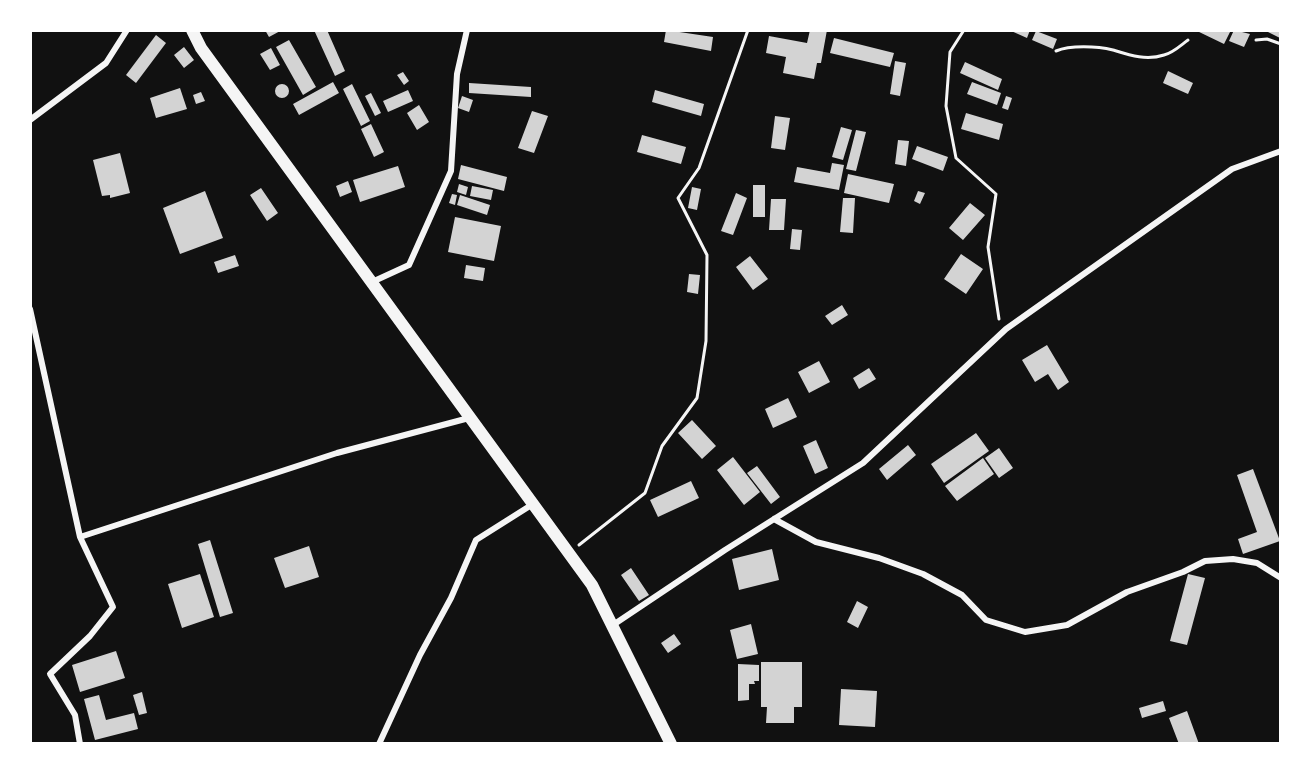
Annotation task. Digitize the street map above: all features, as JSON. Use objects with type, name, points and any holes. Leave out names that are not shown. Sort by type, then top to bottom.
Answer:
[{"type":"main road","points":[[192,30],[201,48],[592,585],[671,744]]},
{"type":"street","points":[[30,120],[106,63],[127,30]]},
{"type":"street","points":[[372,282],[409,265],[451,171],[457,74],[467,30]]},
{"type":"street","points":[[613,625],[863,463],[1002,332],[1232,169],[1281,151]]},
{"type":"street","points":[[30,309],[80,537],[114,607],[90,636],[50,674],[75,715],[80,744]]},
{"type":"street","points":[[80,537],[337,453],[471,418]]},
{"type":"street","points":[[379,744],[420,655],[452,598],[476,540],[533,503]]},
{"type":"street","points":[[774,519],[816,542],[879,558],[923,574],[962,595],[986,620],[1025,632],[1067,625],[1127,592],[1183,572],[1205,561],[1233,559],[1257,563],[1281,578]]},
{"type":"path","points":[[569,553],[645,493],[662,446],[697,398],[706,341],[707,255],[678,198],[699,168],[748,30]]},
{"type":"path","points":[[963,30],[950,52],[946,106],[956,158],[996,194],[988,247],[1002,332]]},
{"type":"path","points":[[1256,40],[1267,39],[1281,44]]},
{"type":"path","points":[[1056,51],[1087,48],[1109,49],[1134,58],[1163,56],[1188,40]]},
{"type":"building","points":[[265,30],[282,30],[269,37]]},
{"type":"building","points":[[314,30],[327,30],[345,71],[335,76]]},
{"type":"building","points":[[666,30],[713,37],[711,51],[664,42]]},
{"type":"building","points":[[810,30],[827,30],[821,63],[817,63],[814,79],[783,73],[786,57],[766,53],[769,36],[807,43]]},
{"type":"building","points":[[1009,30],[1030,30],[1027,38]]},
{"type":"building","points":[[1195,30],[1231,30],[1224,44]]},
{"type":"building","points":[[1234,30],[1250,34],[1244,47],[1229,41]]},
{"type":"building","points":[[1264,30],[1281,30],[1281,36],[1280,38]]},
{"type":"building","points":[[1036,31],[1057,39],[1053,49],[1032,40]]},
{"type":"building","points":[[156,35],[166,43],[136,83],[126,75]]},
{"type":"building","points":[[834,38],[894,53],[890,67],[830,53]]},
{"type":"building","points":[[289,40],[316,87],[303,95],[276,47]]},
{"type":"building","points":[[184,47],[194,60],[184,68],[174,55]]},
{"type":"building","points":[[271,48],[280,65],[270,70],[260,54]]},
{"type":"building","points":[[895,61],[906,63],[900,96],[890,94]]},
{"type":"building","points":[[965,62],[1002,79],[998,90],[960,73]]},
{"type":"building","points":[[1168,71],[1193,83],[1188,94],[1163,83]]},
{"type":"building","points":[[403,72],[409,81],[404,85],[397,75]]},
{"type":"building","points":[[333,82],[339,93],[299,115],[293,104]]},
{"type":"building","points":[[972,82],[1001,93],[997,105],[967,94]]},
{"type":"building","points":[[469,83],[531,87],[531,97],[469,93]]},
{"type":"building","points":[[279,84],[285,84],[289,91],[285,98],[279,98],[275,94],[275,88]]},
{"type":"building","points":[[352,84],[370,121],[361,126],[343,89]]},
{"type":"building","points":[[180,88],[187,109],[156,118],[150,98]]},
{"type":"building","points":[[408,90],[413,101],[388,112],[383,101]]},
{"type":"building","points":[[655,90],[704,104],[701,116],[652,102]]},
{"type":"building","points":[[201,92],[205,101],[196,104],[193,95]]},
{"type":"building","points":[[371,93],[381,113],[375,116],[365,96]]},
{"type":"building","points":[[462,96],[473,100],[469,112],[458,108]]},
{"type":"building","points":[[1006,96],[1012,98],[1008,110],[1002,108]]},
{"type":"building","points":[[419,105],[429,122],[417,130],[407,113]]},
{"type":"building","points":[[532,111],[548,116],[534,153],[518,148]]},
{"type":"building","points":[[966,113],[1003,124],[999,140],[961,129]]},
{"type":"building","points":[[775,116],[790,118],[785,150],[771,148]]},
{"type":"building","points":[[371,124],[384,152],[374,157],[361,129]]},
{"type":"building","points":[[841,127],[852,130],[843,160],[832,157]]},
{"type":"building","points":[[856,130],[866,132],[856,171],[846,169]]},
{"type":"building","points":[[642,135],[686,147],[681,164],[637,152]]},
{"type":"building","points":[[898,140],[909,141],[906,166],[895,164]]},
{"type":"building","points":[[917,146],[948,157],[943,171],[912,159]]},
{"type":"building","points":[[120,153],[130,193],[110,198],[110,195],[102,196],[93,160]]},
{"type":"building","points":[[832,163],[844,165],[839,190],[794,182],[797,167],[830,173]]},
{"type":"building","points":[[461,165],[507,177],[504,191],[458,179]]},
{"type":"building","points":[[398,166],[405,187],[360,202],[353,180]]},
{"type":"building","points":[[848,174],[894,184],[889,203],[844,193]]},
{"type":"building","points":[[348,181],[352,192],[340,197],[336,186]]},
{"type":"building","points":[[459,184],[468,187],[466,195],[457,192]]},
{"type":"building","points":[[753,185],[765,185],[765,217],[753,217]]},
{"type":"building","points":[[472,186],[493,190],[491,200],[470,196]]},
{"type":"building","points":[[692,187],[701,189],[697,210],[688,208]]},
{"type":"building","points":[[261,188],[278,213],[267,221],[250,195]]},
{"type":"building","points":[[205,191],[223,238],[180,254],[163,208]]},
{"type":"building","points":[[918,191],[925,193],[920,204],[914,201]]},
{"type":"building","points":[[736,193],[747,198],[733,235],[721,231]]},
{"type":"building","points":[[452,194],[457,195],[455,205],[449,203]]},
{"type":"building","points":[[460,195],[490,205],[487,215],[457,205]]},
{"type":"building","points":[[843,198],[855,198],[853,233],[840,232]]},
{"type":"building","points":[[771,199],[786,199],[784,230],[769,230]]},
{"type":"building","points":[[970,203],[985,215],[963,240],[949,228]]},
{"type":"building","points":[[455,217],[501,226],[494,261],[448,252]]},
{"type":"building","points":[[792,229],[802,230],[800,250],[790,249]]},
{"type":"building","points":[[961,254],[983,269],[966,294],[944,279]]},
{"type":"building","points":[[235,255],[239,266],[218,273],[214,262]]},
{"type":"building","points":[[750,256],[768,279],[753,290],[736,267]]},
{"type":"building","points":[[466,265],[485,268],[483,281],[464,278]]},
{"type":"building","points":[[689,274],[700,275],[698,294],[687,292]]},
{"type":"building","points":[[842,305],[848,315],[832,325],[825,316]]},
{"type":"building","points":[[1047,345],[1069,382],[1058,390],[1048,374],[1035,382],[1022,360]]},
{"type":"building","points":[[819,361],[830,382],[809,393],[798,372]]},
{"type":"building","points":[[869,368],[876,379],[859,389],[853,378]]},
{"type":"building","points":[[788,398],[797,417],[773,428],[765,409]]},
{"type":"building","points":[[692,420],[716,446],[702,459],[678,433]]},
{"type":"building","points":[[976,433],[989,451],[944,483],[931,464]]},
{"type":"building","points":[[816,440],[828,468],[815,474],[803,446]]},
{"type":"building","points":[[908,445],[916,455],[887,480],[879,469]]},
{"type":"building","points":[[999,448],[1013,468],[999,478],[985,458]]},
{"type":"building","points":[[733,457],[760,492],[744,505],[717,470]]},
{"type":"building","points":[[983,458],[994,474],[957,501],[945,486]]},
{"type":"building","points":[[757,466],[780,497],[771,504],[747,473]]},
{"type":"building","points":[[1253,469],[1280,541],[1243,554],[1238,539],[1257,532],[1237,475]]},
{"type":"building","points":[[691,481],[699,498],[658,517],[650,500]]},
{"type":"building","points":[[210,540],[233,613],[220,617],[198,544]]},
{"type":"building","points":[[309,546],[319,577],[285,588],[274,558]]},
{"type":"building","points":[[772,549],[779,580],[739,590],[732,559]]},
{"type":"building","points":[[631,568],[649,595],[639,601],[621,575]]},
{"type":"building","points":[[200,574],[214,617],[182,628],[168,584]]},
{"type":"building","points":[[1188,574],[1205,578],[1187,645],[1170,641]]},
{"type":"building","points":[[857,601],[868,607],[858,628],[847,622]]},
{"type":"building","points":[[751,624],[758,654],[737,659],[730,630]]},
{"type":"building","points":[[674,634],[681,644],[668,653],[661,643]]},
{"type":"building","points":[[116,651],[125,678],[80,692],[72,665]]},
{"type":"building","points":[[761,662],[802,662],[802,707],[794,707],[794,723],[766,723],[767,707],[761,707]]},
{"type":"building","points":[[738,664],[759,665],[759,681],[749,684],[749,700],[738,701]]},
{"type":"building","points":[[841,689],[877,691],[875,727],[839,725]]},
{"type":"building","points":[[142,692],[147,713],[139,715],[133,695]]},
{"type":"building","points":[[99,695],[106,720],[134,713],[138,729],[95,740],[84,699]]},
{"type":"building","points":[[1163,701],[1166,711],[1142,718],[1139,708]]},
{"type":"building","points":[[1187,711],[1199,744],[1179,744],[1169,718]]}]
